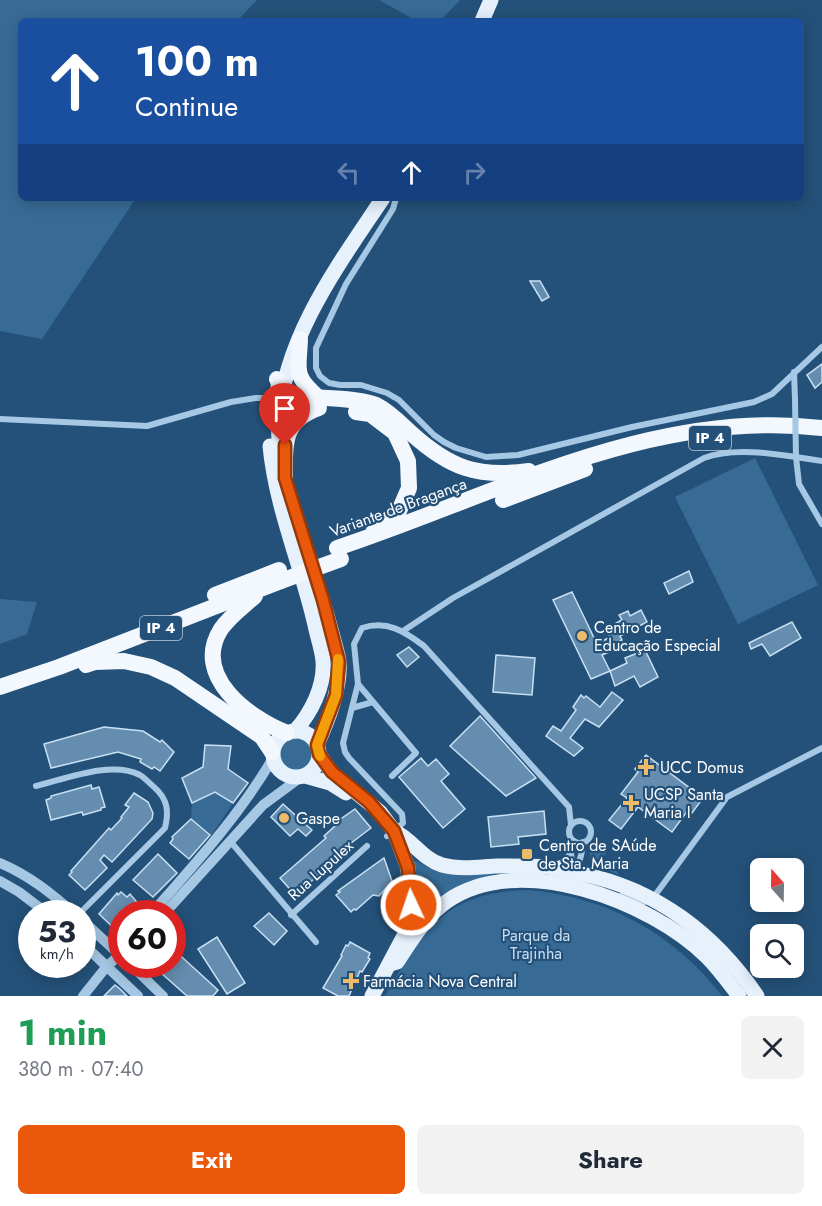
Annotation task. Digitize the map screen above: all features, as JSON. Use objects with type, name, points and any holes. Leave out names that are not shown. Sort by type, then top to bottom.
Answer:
[{"type":"highway","points":[[300,339],[297,365],[305,384],[319,403]]},
{"type":"highway","points":[[275,402],[279,383],[277,379]]},
{"type":"highway","name":"IP 4","points":[[275,402],[288,405],[319,403],[370,414],[395,433],[408,461],[409,488],[399,511],[362,540]]},
{"type":"highway","points":[[285,478],[285,445],[289,430],[296,419],[319,403],[374,404],[391,414],[432,451],[454,465],[483,472],[509,474],[529,471],[547,464],[555,468]]},
{"type":"highway","name":"Variante de Bragança","points":[[339,554],[362,540],[555,468],[634,443],[685,432],[762,426],[822,428]]},
{"type":"highway","name":"Variante de Bragança","points":[[0,682],[280,575],[634,454],[687,441],[727,436],[822,438]]},
{"type":"highway","name":"Variante de Bragança","points":[[0,687],[59,668],[264,589],[280,575]]},
{"type":"highway","points":[[264,589],[230,617],[220,631],[214,646],[214,665],[226,692],[251,714],[273,728],[291,732]]},
{"type":"highway","points":[[59,668],[68,670],[94,662],[124,661],[151,667],[175,678],[262,736],[272,755]]},
{"type":"main road","points":[[483,18],[491,0]]},
{"type":"main road","points":[[380,201],[315,306],[275,402],[269,435],[279,504],[310,603],[323,662],[319,690],[306,719],[277,740],[272,755],[279,771],[286,776],[330,783],[369,811],[391,833],[404,835],[426,857],[439,864],[453,868],[552,868],[592,876],[653,898],[709,939],[739,969],[758,996]]},
{"type":"main road","points":[[277,379],[291,335],[309,302],[352,235],[380,201]]},
{"type":"main road","points":[[275,402],[285,478],[323,600],[339,662],[336,695],[318,749],[315,767],[303,777]]},
{"type":"main road","points":[[291,732],[308,734],[332,772],[380,812],[391,833],[410,886],[406,908],[395,939],[363,996]]},
{"type":"main road","points":[[403,867],[415,858],[426,857]]},
{"type":"main road","points":[[390,964],[396,962],[433,913],[447,900],[476,886],[516,881],[551,882],[586,888],[652,916],[707,957],[739,996]]},
{"type":"main road","points":[[406,908],[416,915],[433,913]]},
{"type":"main road","points":[[372,996],[406,932],[406,908]]},
{"type":"street","points":[[395,201],[393,209],[346,284],[331,315],[316,348],[316,368],[320,376],[329,383],[374,387],[393,396],[434,435],[456,448],[486,457],[518,455],[622,429],[754,402],[772,394],[822,347]]},
{"type":"street","points":[[794,372],[799,484],[822,524]]},
{"type":"street","points":[[0,419],[147,426],[231,402],[256,398],[275,402]]},
{"type":"street","points":[[403,631],[462,593],[704,458],[733,452],[822,461]]},
{"type":"street","points":[[391,833],[403,823],[402,814],[345,752],[344,738],[358,684],[354,644],[362,628],[372,625],[388,625],[403,631],[424,646],[570,809],[588,824],[591,832],[583,842],[581,857],[573,872],[568,876],[560,878],[528,874],[493,877],[476,886]]},
{"type":"street","points":[[358,684],[416,753],[392,776]]},
{"type":"street","points":[[352,708],[373,702]]},
{"type":"street","points":[[570,809],[569,832],[574,841],[571,853],[573,872],[581,880],[597,885],[603,894],[614,891],[642,903],[653,898],[727,797],[822,748]]},
{"type":"street","points":[[163,900],[221,834],[261,779],[272,755]]},
{"type":"street","points":[[36,786],[105,769],[129,771],[140,776],[161,793],[167,807],[168,816],[165,828],[91,900]]},
{"type":"street","points":[[176,900],[247,822],[281,790],[303,777]]},
{"type":"street","points":[[247,822],[244,816],[259,792],[261,779]]},
{"type":"street","points":[[571,825],[581,820]]},
{"type":"street","name":"Rua Lupulex","points":[[229,840],[316,942]]},
{"type":"street","points":[[574,841],[583,842]]},
{"type":"street","name":"Rua Lupulex","points":[[291,915],[367,846]]},
{"type":"street","points":[[552,868],[571,853]]},
{"type":"street","points":[[581,857],[592,876]]},
{"type":"street","points":[[0,863],[36,882],[59,900]]},
{"type":"street","points":[[0,881],[30,900]]},
{"type":"street","points":[[96,932],[108,943]]},
{"type":"street","points":[[96,956],[138,996]]},
{"type":"street","points":[[83,996],[106,966]]},
{"type":"street","points":[[144,978],[163,996]]},
{"type":"green space","points":[[0,0],[257,0],[240,18],[18,18],[18,201],[134,201],[42,339],[0,331]]},
{"type":"green space","points":[[379,0],[460,0],[443,18],[412,18]]},
{"type":"green space","points":[[755,458],[818,585],[738,624],[675,497]]},
{"type":"green space","points":[[0,599],[37,602],[27,634],[0,644]]},
{"type":"green space","points":[[295,737],[308,742],[313,755],[308,768],[295,773],[282,768],[277,755],[282,742]]},
{"type":"green space","points":[[215,792],[233,803],[211,836],[191,819],[192,803]]},
{"type":"green space","points":[[596,848],[606,853],[603,858],[620,875],[592,865],[590,852]]},
{"type":"green space","points":[[416,861],[453,875],[500,872],[479,880],[425,913],[415,909],[413,862]]},
{"type":"green space","name":"Parque da Trajinha","points":[[528,890],[584,900],[636,922],[683,954],[722,996],[385,996],[425,934],[456,907],[476,898],[500,892]]},
{"type":"building","points":[[530,281],[540,281],[549,297],[542,301]]},
{"type":"building","points":[[822,364],[822,382],[815,388],[807,375]]},
{"type":"building","points":[[689,571],[693,582],[669,594],[664,583]]},
{"type":"building","name":"Centro de Educação Especial","points":[[572,592],[597,644],[610,637],[608,633],[616,629],[614,624],[622,620],[619,615],[628,611],[630,616],[641,610],[647,622],[620,636],[622,640],[614,644],[616,649],[602,655],[610,671],[591,679],[553,600]]},
{"type":"building","points":[[792,622],[801,638],[770,656],[762,644],[751,649],[749,643]]},
{"type":"building","points":[[409,647],[419,657],[407,667],[397,655]]},
{"type":"building","points":[[645,650],[658,677],[640,687],[634,676],[615,686],[610,671],[627,663],[625,658]]},
{"type":"building","points":[[496,655],[535,658],[532,695],[493,692]]},
{"type":"building","points":[[612,692],[623,700],[599,727],[585,719],[570,738],[583,748],[574,756],[546,736],[553,726],[561,731],[576,710],[573,707],[581,695],[584,698],[586,696],[600,707]]},
{"type":"building","points":[[480,716],[536,778],[506,796],[450,746]]},
{"type":"building","points":[[104,727],[143,731],[160,742],[162,740],[174,752],[160,771],[140,762],[141,759],[118,752],[51,768],[44,744]]},
{"type":"building","points":[[205,745],[231,746],[228,769],[248,783],[233,803],[215,792],[192,803],[182,778],[203,767]]},
{"type":"building","points":[[646,755],[703,798],[692,813],[688,810],[672,832],[638,807],[621,829],[609,820],[627,798],[621,794],[638,772],[635,769]]},
{"type":"building","points":[[421,758],[428,766],[436,759],[449,774],[441,781],[465,809],[443,828],[399,777]]},
{"type":"building","points":[[91,785],[92,789],[99,787],[105,807],[83,815],[82,812],[51,820],[46,800],[51,796]]},
{"type":"building","points":[[134,793],[148,802],[153,813],[152,819],[112,862],[104,855],[100,860],[107,868],[85,890],[69,875],[71,871],[109,828],[111,830],[122,818],[129,807],[125,805]]},
{"type":"building","name":"Gaspe","points":[[283,804],[312,830],[306,836],[298,829],[290,836],[271,817]]},
{"type":"building","points":[[355,809],[371,828],[338,853],[341,856],[295,895],[280,878],[326,838],[324,836],[336,825],[335,823]]},
{"type":"building","points":[[544,811],[546,834],[518,837],[519,844],[491,847],[488,817]]},
{"type":"building","points":[[191,819],[210,835],[189,859],[170,843],[172,837]]},
{"type":"building","points":[[158,854],[177,873],[153,897],[133,880]]},
{"type":"building","points":[[384,858],[392,881],[379,896],[373,895],[351,912],[336,895],[340,892],[338,891]]},
{"type":"building","points":[[121,892],[127,897],[130,894],[135,900],[111,900],[117,893],[118,895]]},
{"type":"building","points":[[108,904],[108,923],[99,914]]},
{"type":"building","points":[[269,913],[287,931],[274,945],[254,926]]},
{"type":"building","points":[[217,937],[245,983],[227,994],[198,949]]},
{"type":"building","points":[[350,942],[370,953],[368,958],[370,959],[362,972],[360,971],[349,996],[338,996],[323,988],[346,945],[348,946]]},
{"type":"building","points":[[186,961],[218,990],[213,996],[187,996],[167,978],[186,978]]},
{"type":"building","points":[[115,985],[119,988],[127,996],[104,996]]},
{"type":"slow traffic","points":[[320,756],[317,745],[336,695],[338,659]]},
{"type":"place","name":"Centro de Educação Especial","points":[[582,636]]},
{"type":"place","name":"UCC Domus","points":[[646,767]]},
{"type":"place","name":"UCSP Santa Maria I","points":[[631,803]]},
{"type":"place","name":"Gaspe","points":[[284,818]]},
{"type":"place","name":"Centro de SAúde de Sta. Maria","points":[[527,854]]},
{"type":"place","name":"Farmácia Nova Central","points":[[351,981]]},
{"type":"route","points":[[285,445],[285,478],[323,600],[339,662],[336,695],[317,745],[319,754],[332,772],[380,812],[394,831],[408,868],[411,905]]}]
